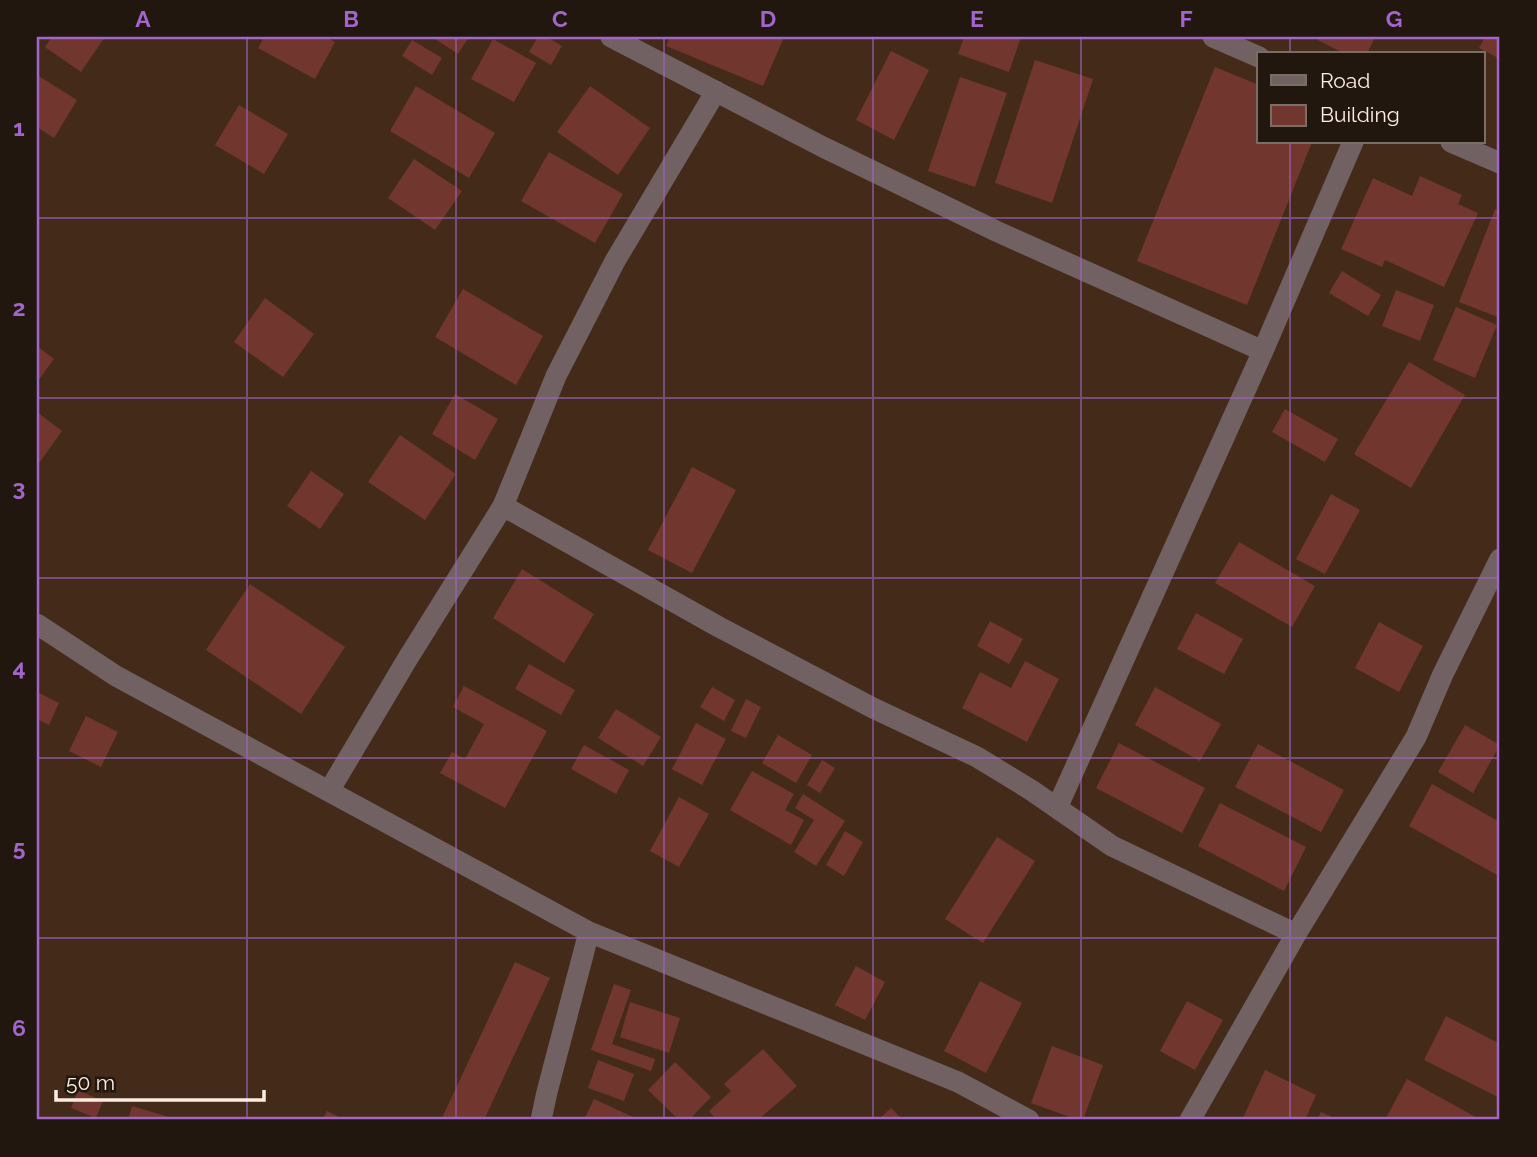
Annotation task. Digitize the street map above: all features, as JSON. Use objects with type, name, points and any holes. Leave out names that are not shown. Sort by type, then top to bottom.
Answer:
[{"type":"street","points":[[611,37],[823,147],[996,231],[1263,351]]},
{"type":"street","points":[[1213,37],[1257,56]]},
{"type":"street","points":[[329,790],[503,506],[556,376],[609,273],[716,91]]},
{"type":"street","points":[[1057,808],[1263,351],[1352,144]]},
{"type":"street","points":[[1456,144],[1500,163]]},
{"type":"street","points":[[503,506],[719,627],[873,708],[976,757],[1112,846],[1296,934]]},
{"type":"street","points":[[1190,1120],[1296,934],[1416,737],[1443,674],[1500,559]]},
{"type":"street","points":[[37,624],[116,676],[589,932],[958,1082],[1030,1120]]},
{"type":"street","points":[[541,1120],[589,932]]},
{"type":"building","points":[[52,37],[105,37],[81,72],[45,47]]},
{"type":"building","points":[[264,37],[326,37],[335,42],[315,79],[258,48]]},
{"type":"building","points":[[432,37],[469,37],[458,54]]},
{"type":"building","points":[[538,37],[547,37],[562,46],[551,65],[529,52]]},
{"type":"building","points":[[670,37],[784,37],[763,86],[666,46]]},
{"type":"building","points":[[964,37],[1021,37],[1009,72],[958,54]]},
{"type":"building","points":[[1320,37],[1375,37],[1368,52],[1341,52],[1318,40]]},
{"type":"building","points":[[1485,37],[1500,37],[1500,59],[1479,48]]},
{"type":"building","points":[[493,39],[536,63],[514,102],[471,79]]},
{"type":"building","points":[[412,40],[442,58],[432,75],[402,56]]},
{"type":"building","points":[[891,51],[929,70],[894,140],[856,120]]},
{"type":"building","points":[[1035,60],[1093,79],[1052,203],[995,183]]},
{"type":"building","points":[[1215,67],[1257,84],[1257,144],[1311,144],[1247,305],[1137,261]]},
{"type":"building","points":[[37,75],[77,100],[54,138],[37,127]]},
{"type":"building","points":[[960,77],[1007,93],[975,187],[928,171]]},
{"type":"building","points":[[416,86],[495,133],[469,178],[390,131]]},
{"type":"building","points":[[590,86],[650,128],[618,175],[557,132]]},
{"type":"building","points":[[239,105],[288,134],[264,174],[215,145]]},
{"type":"building","points":[[549,152],[623,194],[595,243],[521,201]]},
{"type":"building","points":[[414,159],[462,191],[435,230],[388,198]]},
{"type":"building","points":[[1420,176],[1462,195],[1458,204],[1478,213],[1444,287],[1385,260],[1382,267],[1341,249],[1373,178],[1412,196]]},
{"type":"building","points":[[1495,209],[1500,212],[1500,318],[1459,302]]},
{"type":"building","points":[[1342,271],[1381,295],[1368,316],[1329,293]]},
{"type":"building","points":[[463,289],[543,336],[516,385],[435,337]]},
{"type":"building","points":[[1396,290],[1434,305],[1420,341],[1382,326]]},
{"type":"building","points":[[265,298],[314,334],[283,377],[234,342]]},
{"type":"building","points":[[1456,307],[1497,325],[1475,378],[1433,360]]},
{"type":"building","points":[[37,346],[54,359],[37,382]]},
{"type":"building","points":[[1409,362],[1465,395],[1411,488],[1354,454]]},
{"type":"building","points":[[455,394],[498,419],[475,460],[432,434]]},
{"type":"building","points":[[1285,409],[1338,439],[1325,462],[1272,432]]},
{"type":"building","points":[[37,412],[62,431],[37,466]]},
{"type":"building","points":[[400,435],[456,474],[425,520],[368,482]]},
{"type":"building","points":[[692,467],[736,490],[692,573],[648,550]]},
{"type":"building","points":[[311,471],[344,494],[320,529],[287,506]]},
{"type":"building","points":[[1331,494],[1360,510],[1325,574],[1296,559]]},
{"type":"building","points":[[1239,542],[1315,586],[1292,627],[1215,583]]},
{"type":"building","points":[[522,569],[594,614],[564,663],[493,618]]},
{"type":"building","points":[[250,584],[345,647],[301,714],[206,650]]},
{"type":"building","points":[[1196,613],[1243,639],[1224,674],[1177,649]]},
{"type":"building","points":[[990,621],[1023,639],[1009,664],[977,646]]},
{"type":"building","points":[[1379,622],[1423,646],[1399,692],[1355,668]]},
{"type":"building","points":[[1025,661],[1059,679],[1027,742],[962,708],[980,672],[1011,688]]},
{"type":"building","points":[[529,664],[575,690],[561,715],[515,689]]},
{"type":"building","points":[[464,686],[547,731],[505,808],[440,773],[452,752],[465,759],[484,724],[453,707]]},
{"type":"building","points":[[712,687],[735,700],[724,721],[700,707]]},
{"type":"building","points":[[1155,687],[1221,724],[1200,761],[1135,725]]},
{"type":"building","points":[[37,692],[59,703],[49,725],[37,719]]},
{"type":"building","points":[[746,699],[761,707],[746,738],[731,731]]},
{"type":"building","points":[[616,709],[661,737],[643,766],[598,738]]},
{"type":"building","points":[[86,716],[118,732],[101,767],[69,751]]},
{"type":"building","points":[[696,723],[726,739],[702,785],[672,769]]},
{"type":"building","points":[[1465,725],[1500,745],[1473,793],[1438,772]]},
{"type":"building","points":[[778,735],[812,755],[796,783],[762,763]]},
{"type":"building","points":[[1119,743],[1205,788],[1182,833],[1096,788]]},
{"type":"building","points":[[1258,744],[1344,790],[1321,832],[1235,787]]},
{"type":"building","points":[[584,745],[629,770],[616,794],[571,769]]},
{"type":"building","points":[[822,760],[835,768],[820,793],[807,785]]},
{"type":"building","points":[[752,771],[794,794],[785,810],[804,820],[791,845],[730,810]]},
{"type":"building","points":[[1432,784],[1500,822],[1500,870],[1497,875],[1409,826]]},
{"type":"building","points":[[803,794],[845,821],[816,866],[794,852],[814,820],[795,808]]},
{"type":"building","points":[[679,797],[709,814],[679,867],[650,851]]},
{"type":"building","points":[[1220,803],[1306,847],[1284,891],[1198,846]]},
{"type":"building","points":[[845,831],[863,842],[844,876],[826,865]]},
{"type":"building","points":[[997,837],[1035,861],[983,943],[945,919]]},
{"type":"building","points":[[515,962],[550,978],[484,1120],[446,1120],[442,1118]]},
{"type":"building","points":[[856,966],[885,982],[865,1020],[835,1005]]},
{"type":"building","points":[[980,981],[1022,1003],[986,1073],[944,1051]]},
{"type":"building","points":[[614,984],[631,990],[612,1044],[655,1059],[651,1071],[591,1050]]},
{"type":"building","points":[[1187,1001],[1223,1020],[1195,1070],[1160,1051]]},
{"type":"building","points":[[630,1002],[680,1018],[669,1053],[620,1037]]},
{"type":"building","points":[[1446,1016],[1500,1044],[1500,1098],[1424,1060]]},
{"type":"building","points":[[1052,1046],[1103,1065],[1083,1120],[1031,1103]]},
{"type":"building","points":[[763,1049],[797,1086],[758,1120],[717,1120],[709,1111],[731,1091],[724,1084]]},
{"type":"building","points":[[598,1060],[634,1074],[624,1101],[588,1088]]},
{"type":"building","points":[[675,1062],[711,1097],[689,1120],[679,1120],[648,1090]]},
{"type":"building","points":[[1265,1070],[1316,1095],[1305,1120],[1242,1120]]},
{"type":"building","points":[[1407,1079],[1481,1120],[1385,1120]]},
{"type":"building","points":[[78,1090],[103,1101],[96,1118],[71,1108]]},
{"type":"building","points":[[594,1099],[633,1117],[632,1120],[584,1120]]},
{"type":"building","points":[[132,1106],[179,1120],[128,1120]]},
{"type":"building","points":[[891,1108],[903,1120],[878,1120]]},
{"type":"building","points":[[327,1111],[345,1120],[322,1120]]},
{"type":"building","points":[[1321,1112],[1338,1120],[1317,1120]]}]
